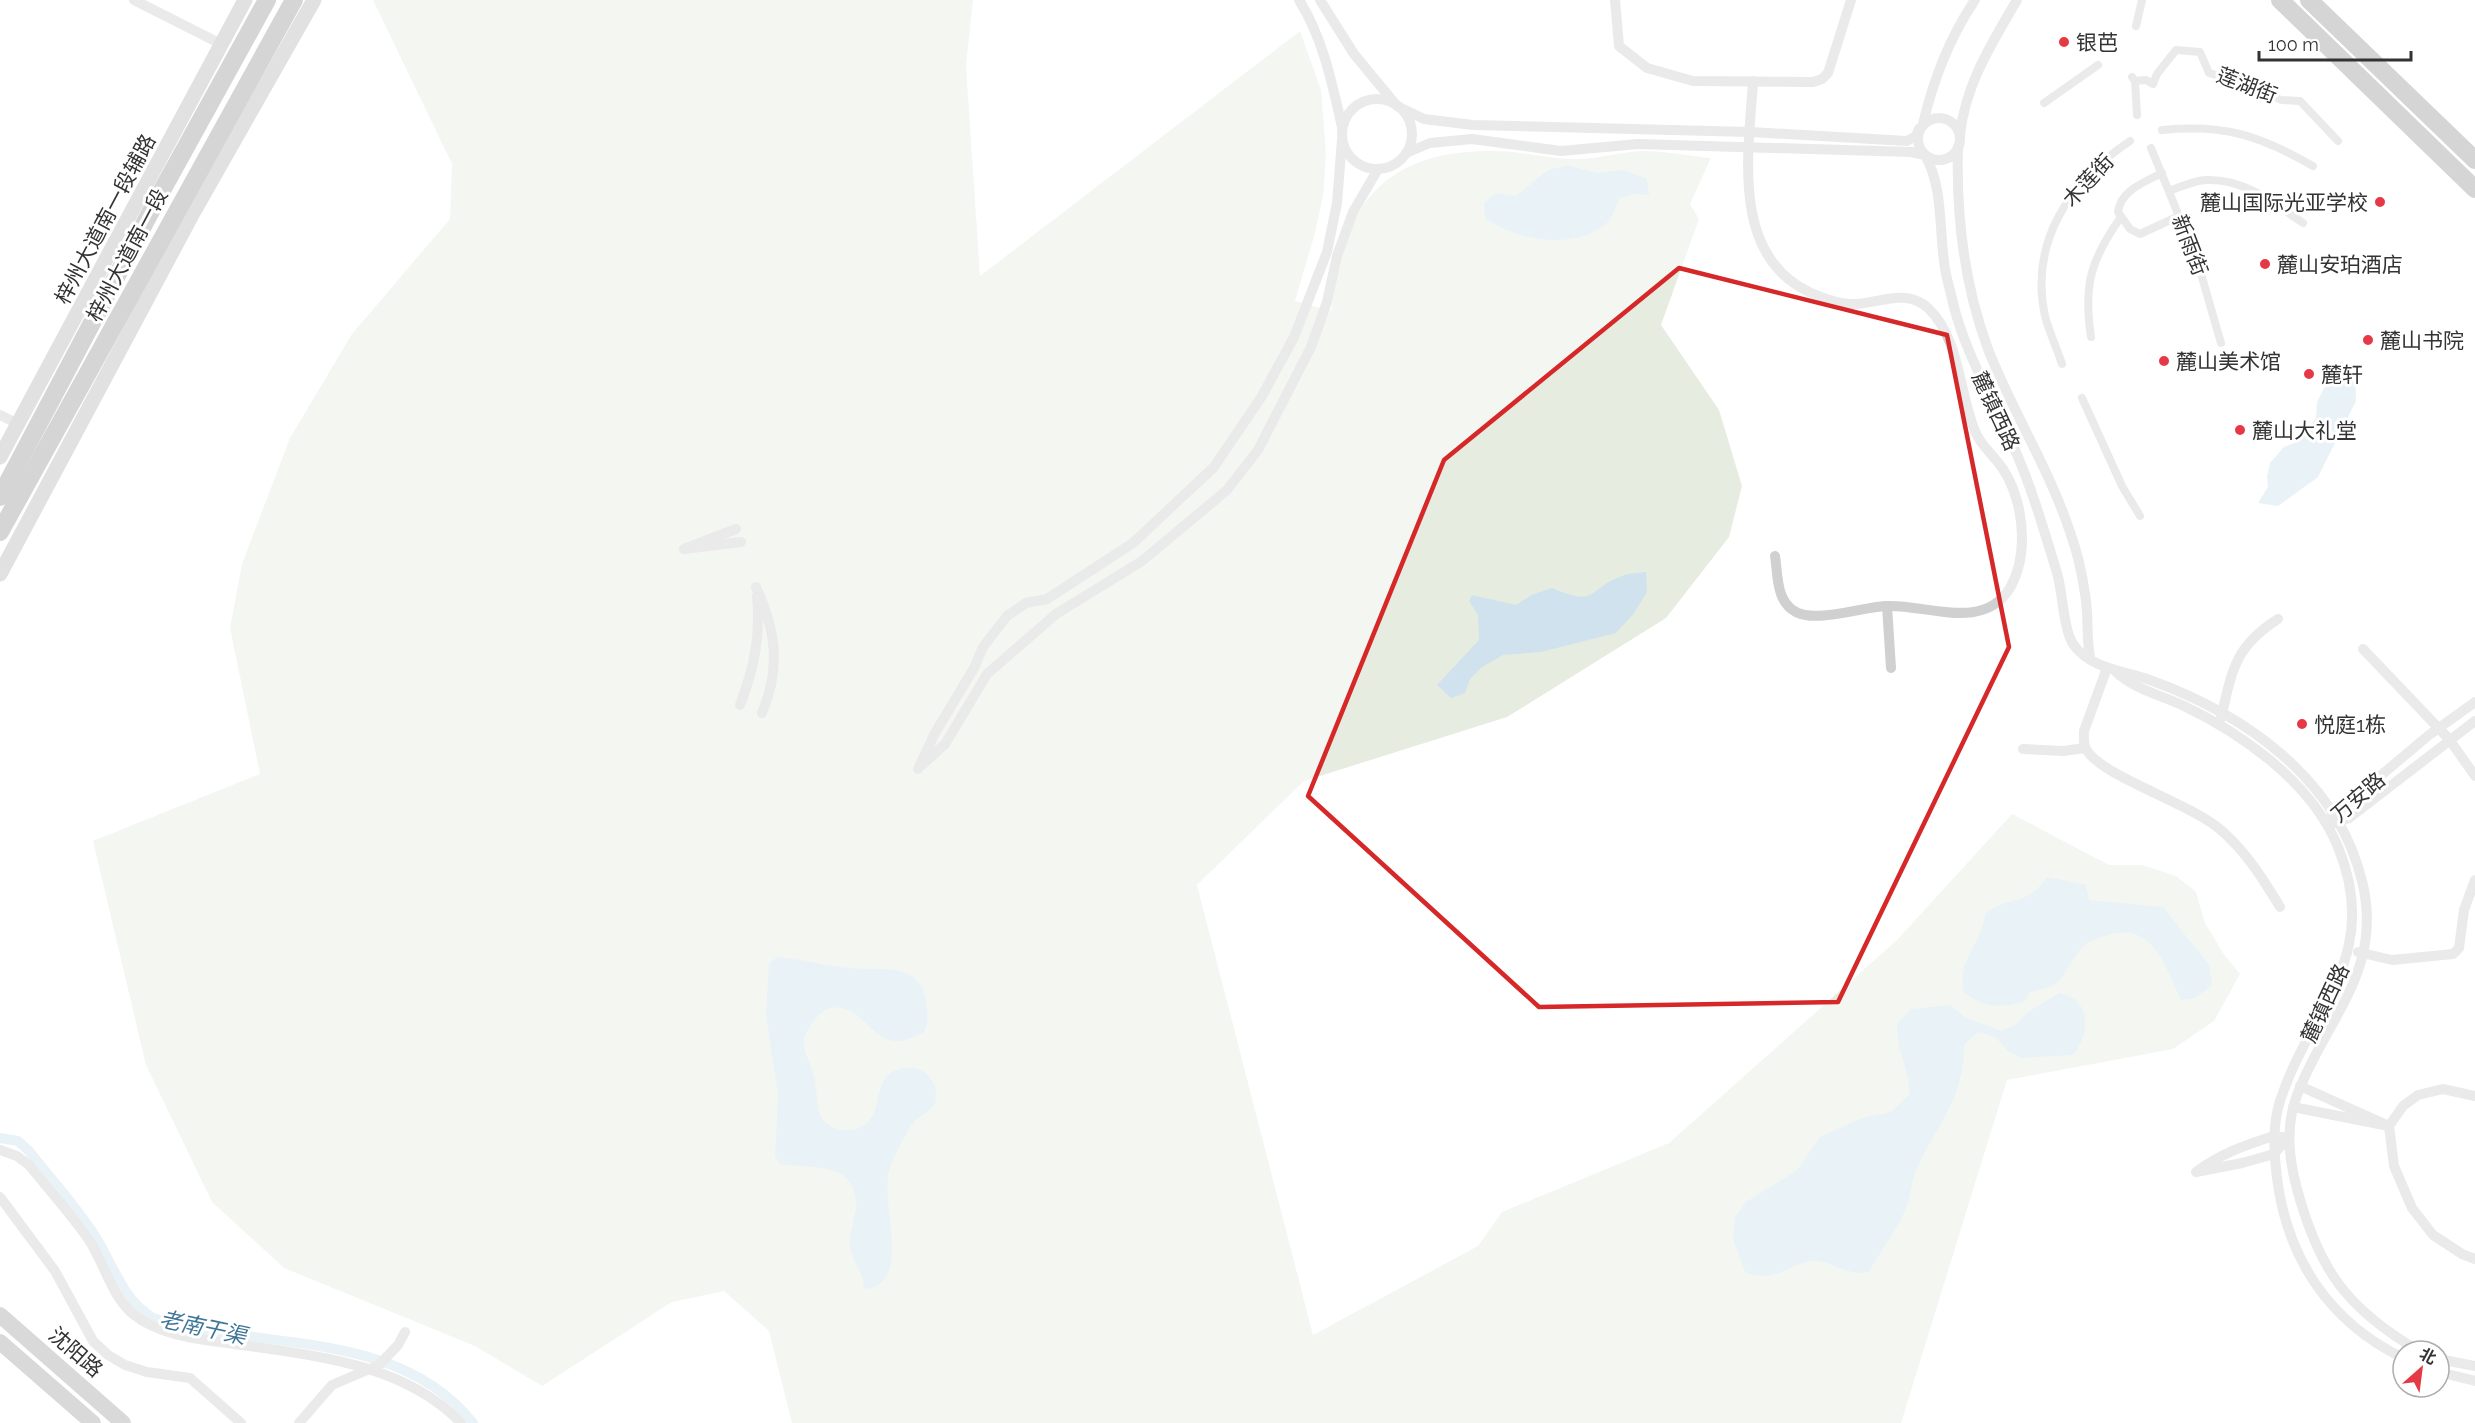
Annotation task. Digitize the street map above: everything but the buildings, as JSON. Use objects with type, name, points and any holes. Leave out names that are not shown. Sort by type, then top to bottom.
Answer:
[{"type":"highway","name":"梓州大道南一段","points":[[0,497],[109,289],[267,0]]},
{"type":"highway","name":"梓州大道南一段","points":[[0,532],[294,0]]},
{"type":"highway","points":[[2280,0],[2475,189]]},
{"type":"highway","points":[[2309,0],[2475,160]]},
{"type":"main road","name":"梓州大道南一段辅路","points":[[0,457],[245,0]]},
{"type":"main road","points":[[0,574],[193,213],[314,0]]},
{"type":"main road","points":[[109,289],[120,236]]},
{"type":"main road","points":[[0,555],[26,508],[78,392]]},
{"type":"main road","name":"沈阳路","points":[[0,1315],[123,1423]]},
{"type":"main road","name":"沈阳路","points":[[0,1342],[93,1423]]},
{"type":"street","points":[[134,0],[221,44]]},
{"type":"street","points":[[1299,0],[1324,54],[1342,128],[1337,203],[1332,254],[1327,302],[1311,347],[1258,450],[1227,490],[1142,561],[1056,614],[1014,648],[987,674],[945,744],[918,769],[935,733],[974,668],[983,647],[1007,616],[1026,603],[1047,599],[1133,543],[1214,467],[1262,396],[1289,347],[1332,254],[1378,169]]},
{"type":"street","points":[[1320,0],[1354,54],[1406,115],[1411,128],[1411,141],[1406,153]]},
{"type":"street","points":[[1615,0],[1619,46],[1647,68],[1693,81],[1813,82],[1822,79],[1828,72],[1851,0]]},
{"type":"street","points":[[1924,155],[1917,144],[1929,100],[1948,51],[1975,0]]},
{"type":"street","points":[[2017,0],[1982,60],[1964,107],[1958,147],[1960,224],[1965,267],[1975,310],[1989,350],[2056,493],[2071,534],[2085,594],[2090,657]]},
{"type":"street","points":[[2136,26],[2142,0]]},
{"type":"street","name":"莲湖街","points":[[2138,115],[2134,79],[2146,80],[2153,84],[2157,74],[2176,50],[2200,52],[2210,73],[2251,86],[2281,100],[2300,101],[2338,141]]},
{"type":"street","points":[[2044,103],[2098,65]]},
{"type":"street","points":[[1753,81],[1746,175],[1763,248],[1778,270],[1802,288],[1824,298],[1852,305],[1901,296],[1915,299],[1937,317],[1959,368],[1974,430],[1980,442],[2008,477],[2016,496],[2022,536],[2020,564],[2003,599],[1987,609],[1963,613],[1887,606],[1813,616],[1797,612],[1780,593],[1775,556]]},
{"type":"street","points":[[1342,128],[1347,115],[1363,102],[1384,100],[1424,119],[1473,125],[1750,132],[1907,141],[1916,136],[1921,126],[1933,118],[1945,118],[1955,124],[1960,135]]},
{"type":"street","points":[[1472,139],[1473,125]]},
{"type":"street","points":[[1638,144],[1639,128]]},
{"type":"street","points":[[2162,130],[2212,128],[2237,132],[2289,152],[2313,166]]},
{"type":"street","points":[[1342,140],[1346,152],[1354,161],[1365,167],[1378,169],[1389,167],[1406,153],[1430,143],[1472,139],[1561,151],[1638,144],[1748,146],[1911,152],[1937,160],[1944,159],[1958,147]]},
{"type":"street","name":"木莲街","points":[[2062,364],[2045,317],[2041,286],[2043,255],[2054,221],[2064,203],[2098,164],[2130,141]]},
{"type":"street","name":"新雨街","points":[[2151,148],[2198,260],[2221,344]]},
{"type":"street","name":"麓镇西路","points":[[1924,155],[1935,175],[1944,264],[1956,316],[2028,484],[2062,592],[2069,634],[2074,645],[2139,688],[2180,704],[2220,724],[2280,769],[2326,824],[2338,847],[2352,898],[2349,950],[2335,989],[2288,1079],[2279,1104],[2274,1154],[2281,1210],[2294,1249],[2329,1302],[2356,1329],[2391,1352]]},
{"type":"street","points":[[2162,173],[2134,187],[2120,200],[2118,212],[2130,229],[2140,234],[2179,216]]},
{"type":"street","points":[[2169,191],[2203,180],[2232,181],[2256,191],[2303,223]]},
{"type":"street","points":[[2091,337],[2087,313],[2091,272],[2100,246],[2121,218]]},
{"type":"street","points":[[2082,398],[2122,486],[2140,516]]},
{"type":"street","points":[[0,415],[18,424]]},
{"type":"street","points":[[736,529],[684,549],[741,542]]},
{"type":"street","points":[[740,705],[754,667],[759,639],[756,587],[768,613],[775,641],[775,669],[771,692],[762,713]]},
{"type":"street","points":[[1887,606],[1891,668]]},
{"type":"street","points":[[2220,724],[2231,672],[2238,656],[2261,630],[2278,619]]},
{"type":"street","points":[[2363,649],[2449,739],[2475,776]]},
{"type":"street","points":[[2280,907],[2258,869],[2223,831],[2202,815],[2099,762],[2085,748],[2084,731],[2111,670],[2154,681],[2223,711],[2262,737],[2290,762],[2337,818],[2356,861],[2366,900],[2363,954],[2350,995],[2300,1086],[2293,1107],[2288,1138],[2290,1160],[2306,1222],[2324,1266],[2366,1315],[2399,1339]]},
{"type":"street","name":"万安路","points":[[2326,824],[2337,818],[2439,728],[2475,702]]},
{"type":"street","name":"万安路","points":[[2337,818],[2349,818],[2475,721]]},
{"type":"street","points":[[2024,749],[2063,751],[2085,748]]},
{"type":"street","points":[[2349,950],[2410,960],[2453,954],[2459,948],[2464,910],[2475,880]]},
{"type":"street","points":[[2300,1086],[2389,1126]]},
{"type":"street","points":[[2475,1096],[2443,1089],[2418,1095],[2403,1106],[2389,1126],[2394,1166],[2412,1208],[2433,1235],[2462,1254],[2475,1259]]},
{"type":"street","points":[[2293,1107],[2389,1126]]},
{"type":"street","points":[[2274,1136],[2288,1138],[2274,1154],[2196,1172],[2214,1158],[2230,1151],[2274,1136]]},
{"type":"street","points":[[0,1150],[17,1156],[29,1165],[89,1240],[121,1300],[133,1314],[151,1325],[197,1339],[374,1368],[414,1387],[447,1408],[461,1423]]},
{"type":"street","points":[[0,1197],[55,1271],[93,1341],[108,1355],[126,1365],[147,1372],[190,1378],[241,1423]]},
{"type":"street","points":[[299,1423],[332,1385],[374,1368],[392,1352],[405,1332]]},
{"type":"street","points":[[2451,1361],[2475,1366]]},
{"type":"street","points":[[2451,1375],[2475,1381]]},
{"type":"street","points":[[447,1408],[447,1423]]},
{"type":"highlighted area","points":[[1679,268],[1947,335],[2009,647],[1838,1002],[1539,1007],[1308,796],[1444,460]]},
{"type":"shaded area","points":[[373,0],[973,0],[966,66],[980,276],[1300,31],[1321,90],[1326,155],[1323,196],[1315,233],[1295,301],[1331,311],[1345,244],[1355,220],[1368,199],[1383,183],[1402,170],[1422,161],[1444,155],[1494,151],[1570,159],[1643,151],[1711,158],[1690,204],[1699,219],[1661,325],[1719,410],[1742,486],[1729,537],[1666,618],[1507,717],[1304,781],[1197,885],[1313,1335],[1478,1246],[1502,1212],[1669,1143],[1897,940],[2012,814],[2109,865],[2142,865],[2176,876],[2196,892],[2205,923],[2223,953],[2240,974],[2214,1021],[2173,1049],[2007,1080],[1901,1423],[792,1423],[769,1331],[724,1291],[672,1302],[542,1386],[475,1346],[284,1268],[212,1202],[146,1065],[93,841],[260,774],[230,628],[242,564],[290,438],[352,334],[450,219],[452,164]]},
{"type":"water","points":[[1568,165],[1597,173],[1624,170],[1647,179],[1649,195],[1634,194],[1620,198],[1607,223],[1594,232],[1563,240],[1529,237],[1498,226],[1485,218],[1484,203],[1496,193],[1516,196],[1548,170]]},
{"type":"water","points":[[2342,361],[2355,367],[2356,401],[2318,477],[2278,506],[2258,503],[2268,487],[2267,476],[2270,463],[2284,447],[2296,442],[2316,418],[2317,402],[2333,370]]},
{"type":"water","points":[[1646,572],[1647,592],[1634,613],[1616,633],[1541,652],[1503,655],[1482,667],[1470,679],[1465,693],[1451,698],[1437,685],[1479,640],[1478,615],[1469,601],[1472,595],[1516,605],[1531,595],[1552,588],[1567,594],[1585,596],[1622,576]]},
{"type":"water","points":[[2047,877],[2086,885],[2089,900],[2163,907],[2209,965],[2212,985],[2195,998],[2181,1000],[2156,950],[2136,934],[2123,932],[2100,937],[2086,944],[2057,983],[2030,992],[2024,1002],[1992,1005],[1979,1002],[1964,993],[1963,971],[1983,925],[1985,914],[1993,908],[2032,893]]},
{"type":"water","points":[[777,957],[841,967],[897,971],[916,979],[926,1001],[928,1017],[924,1032],[904,1040],[888,1040],[880,1036],[851,1011],[842,1008],[831,1008],[823,1012],[807,1030],[804,1038],[821,1116],[824,1122],[838,1129],[854,1130],[868,1122],[876,1107],[883,1081],[896,1070],[910,1068],[920,1070],[928,1075],[935,1087],[935,1104],[914,1122],[900,1144],[890,1167],[888,1200],[892,1239],[888,1273],[879,1284],[864,1289],[862,1277],[850,1246],[856,1206],[853,1187],[837,1172],[815,1167],[780,1164],[775,1156],[778,1094],[766,1014],[769,964]]},
{"type":"water","points":[[2059,993],[2070,996],[2077,1002],[2085,1018],[2083,1037],[2073,1055],[2021,1058],[2008,1051],[1995,1037],[1978,1032],[1964,1045],[1963,1065],[1954,1097],[1917,1168],[1908,1203],[1902,1216],[1869,1272],[1853,1272],[1814,1261],[1773,1275],[1764,1276],[1745,1272],[1733,1239],[1735,1217],[1746,1202],[1797,1170],[1820,1137],[1862,1118],[1891,1112],[1910,1094],[1898,1042],[1897,1024],[1911,1009],[1950,1005],[1966,1018],[2002,1031],[2015,1025],[2028,1012]]},
{"type":"waterway","name":"老南干渠","points":[[0,1138],[18,1141],[29,1151],[88,1225],[126,1292],[142,1310],[153,1318],[194,1328],[324,1347],[366,1356],[406,1371],[442,1392],[473,1423]]},
{"type":"place","name":"银芭","points":[[2064,42]]},
{"type":"place","name":"麓山国际光亚学校","points":[[2380,202]]},
{"type":"place","name":"麓山安珀酒店","points":[[2265,264]]},
{"type":"place","name":"麓山书院","points":[[2368,340]]},
{"type":"place","name":"麓山美术馆","points":[[2164,361]]},
{"type":"place","name":"麓轩","points":[[2309,374]]},
{"type":"place","name":"麓山大礼堂","points":[[2240,430]]},
{"type":"place","name":"悦庭1栋","points":[[2302,724]]}]
